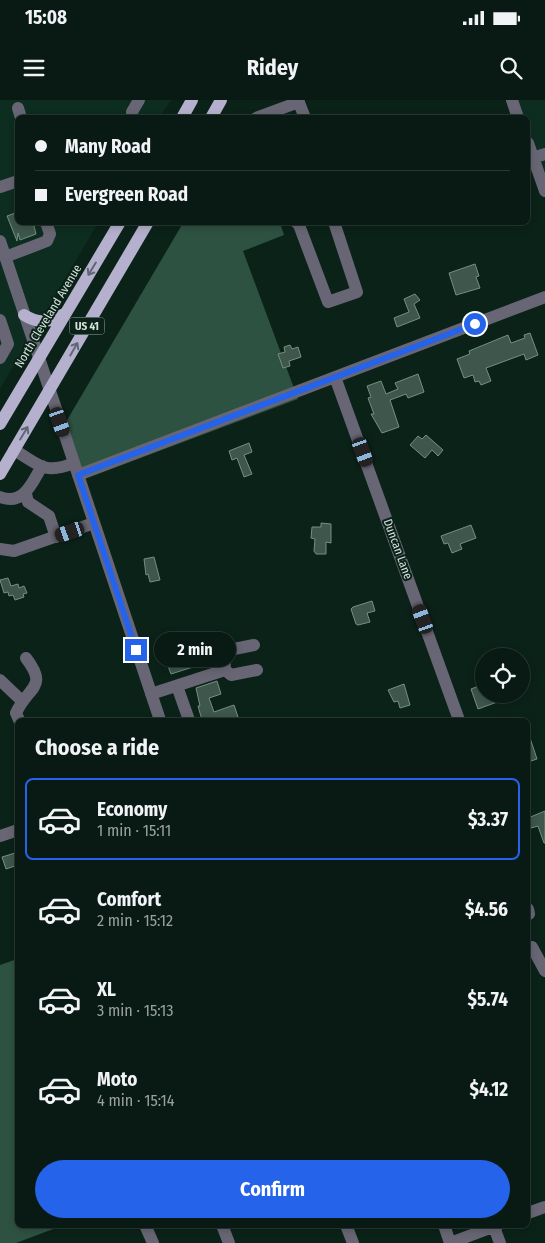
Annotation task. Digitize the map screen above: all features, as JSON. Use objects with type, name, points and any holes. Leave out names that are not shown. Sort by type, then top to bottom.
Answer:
[{"type":"main road","points":[[184,115],[192,100]]},
{"type":"main road","points":[[213,115],[221,100]]},
{"type":"main road","name":"North Cleveland Avenue","points":[[0,424],[118,225]]},
{"type":"main road","name":"US 41","points":[[0,474],[146,225]]},
{"type":"main road","points":[[24,315],[34,321],[43,323],[66,313]]},
{"type":"street","points":[[132,112],[139,100]]},
{"type":"street","points":[[512,100],[517,115]]},
{"type":"street","points":[[264,115],[299,101],[303,115]]},
{"type":"street","points":[[530,145],[539,156],[545,191]]},
{"type":"street","points":[[0,187],[15,181]]},
{"type":"street","points":[[47,225],[50,234],[47,241],[2,251],[159,718]]},
{"type":"street","points":[[298,225],[328,302],[357,292],[335,225]]},
{"type":"street","points":[[14,450],[52,470],[76,469],[335,377],[545,297]]},
{"type":"street","points":[[0,320],[8,344],[0,358]]},
{"type":"street","name":"Duncan Lane","points":[[335,377],[458,718]]},
{"type":"street","points":[[0,496],[14,499],[26,494],[42,466]]},
{"type":"street","points":[[26,494],[28,502],[49,516],[56,536]]},
{"type":"street","points":[[0,549],[14,551],[94,523]]},
{"type":"street","points":[[225,670],[224,651],[254,645]]},
{"type":"street","points":[[18,718],[16,713],[37,680],[37,672],[26,658]]},
{"type":"street","points":[[151,694],[225,670]]},
{"type":"street","points":[[225,670],[231,674],[257,670]]},
{"type":"street","points":[[0,680],[22,701]]},
{"type":"street","points":[[177,686],[188,718]]},
{"type":"street","points":[[0,836],[15,831]]},
{"type":"street","points":[[532,947],[545,971]]},
{"type":"street","points":[[530,1213],[545,1207]]},
{"type":"street","points":[[147,1228],[153,1243]]},
{"type":"street","points":[[223,1228],[229,1243]]},
{"type":"street","points":[[347,1228],[353,1243]]},
{"type":"street","points":[[445,1228],[450,1243],[491,1228]]},
{"type":"street","points":[[496,1228],[500,1243]]},
{"type":"shaded area","points":[[0,100],[171,100],[161,115],[15,115],[15,225],[97,225],[42,318],[23,309],[17,316],[37,326],[0,389],[0,255],[7,252],[0,233]]},
{"type":"shaded area","points":[[512,100],[545,100],[545,190],[530,148],[530,115],[518,115]]},
{"type":"shaded area","points":[[182,225],[281,225],[284,235],[243,251],[298,399],[82,480],[63,427]]},
{"type":"shaded area","points":[[15,960],[15,1228],[56,1228],[16,1243],[0,1243],[0,965]]},
{"type":"building","points":[[15,213],[15,225],[34,225],[36,234],[20,240],[18,233],[17,241],[7,216]]},
{"type":"building","points":[[475,264],[479,276],[476,277],[480,288],[456,295],[449,273]]},
{"type":"building","points":[[415,294],[420,300],[414,304],[420,318],[397,327],[394,318],[409,312],[404,299]]},
{"type":"building","points":[[530,333],[538,355],[526,360],[524,354],[486,368],[491,381],[481,385],[479,381],[475,382],[473,375],[464,378],[457,359],[470,354],[469,351],[508,335],[511,343],[525,338],[524,335]]},
{"type":"building","points":[[290,345],[292,349],[298,347],[301,357],[289,361],[290,366],[283,368],[278,354],[285,352],[284,347]]},
{"type":"building","points":[[418,374],[424,392],[408,398],[406,394],[390,400],[399,427],[382,433],[371,414],[374,414],[368,398],[371,397],[367,386],[381,381],[386,394],[398,389],[395,383]]},
{"type":"building","points":[[426,435],[443,450],[438,456],[432,450],[425,458],[410,445],[418,436],[422,439]]},
{"type":"building","points":[[249,443],[252,452],[244,455],[252,474],[244,477],[237,458],[232,460],[229,451]]},
{"type":"building","points":[[321,523],[331,524],[331,543],[326,542],[326,554],[316,554],[314,551],[315,539],[311,538],[312,527],[321,527]]},
{"type":"building","points":[[471,525],[476,538],[460,544],[462,549],[452,553],[448,543],[444,544],[441,536]]},
{"type":"building","points":[[154,557],[160,580],[150,582],[148,574],[146,575],[144,559]]},
{"type":"building","points":[[8,578],[11,586],[18,584],[19,588],[24,586],[27,593],[23,594],[24,597],[15,600],[13,595],[9,596],[8,592],[4,593],[0,580]]},
{"type":"building","points":[[372,601],[375,611],[367,613],[370,622],[356,624],[351,609]]},
{"type":"building","points":[[177,647],[179,651],[183,650],[186,658],[190,657],[193,667],[171,674],[168,666],[173,664],[169,650]]},
{"type":"building","points":[[217,681],[221,694],[209,698],[214,712],[234,705],[238,718],[201,718],[196,688]]},
{"type":"building","points":[[404,684],[410,705],[400,708],[398,701],[394,702],[388,690]]},
{"type":"building","points":[[475,687],[475,700],[471,689]]},
{"type":"building","points":[[476,703],[494,703],[478,709]]},
{"type":"building","points":[[530,738],[537,759],[530,761]]},
{"type":"building","points":[[545,811],[545,843],[538,826],[531,828],[530,817]]},
{"type":"building","points":[[15,853],[15,866],[6,869],[2,857]]},
{"type":"route","points":[[136,650],[78,475],[475,324]]}]
